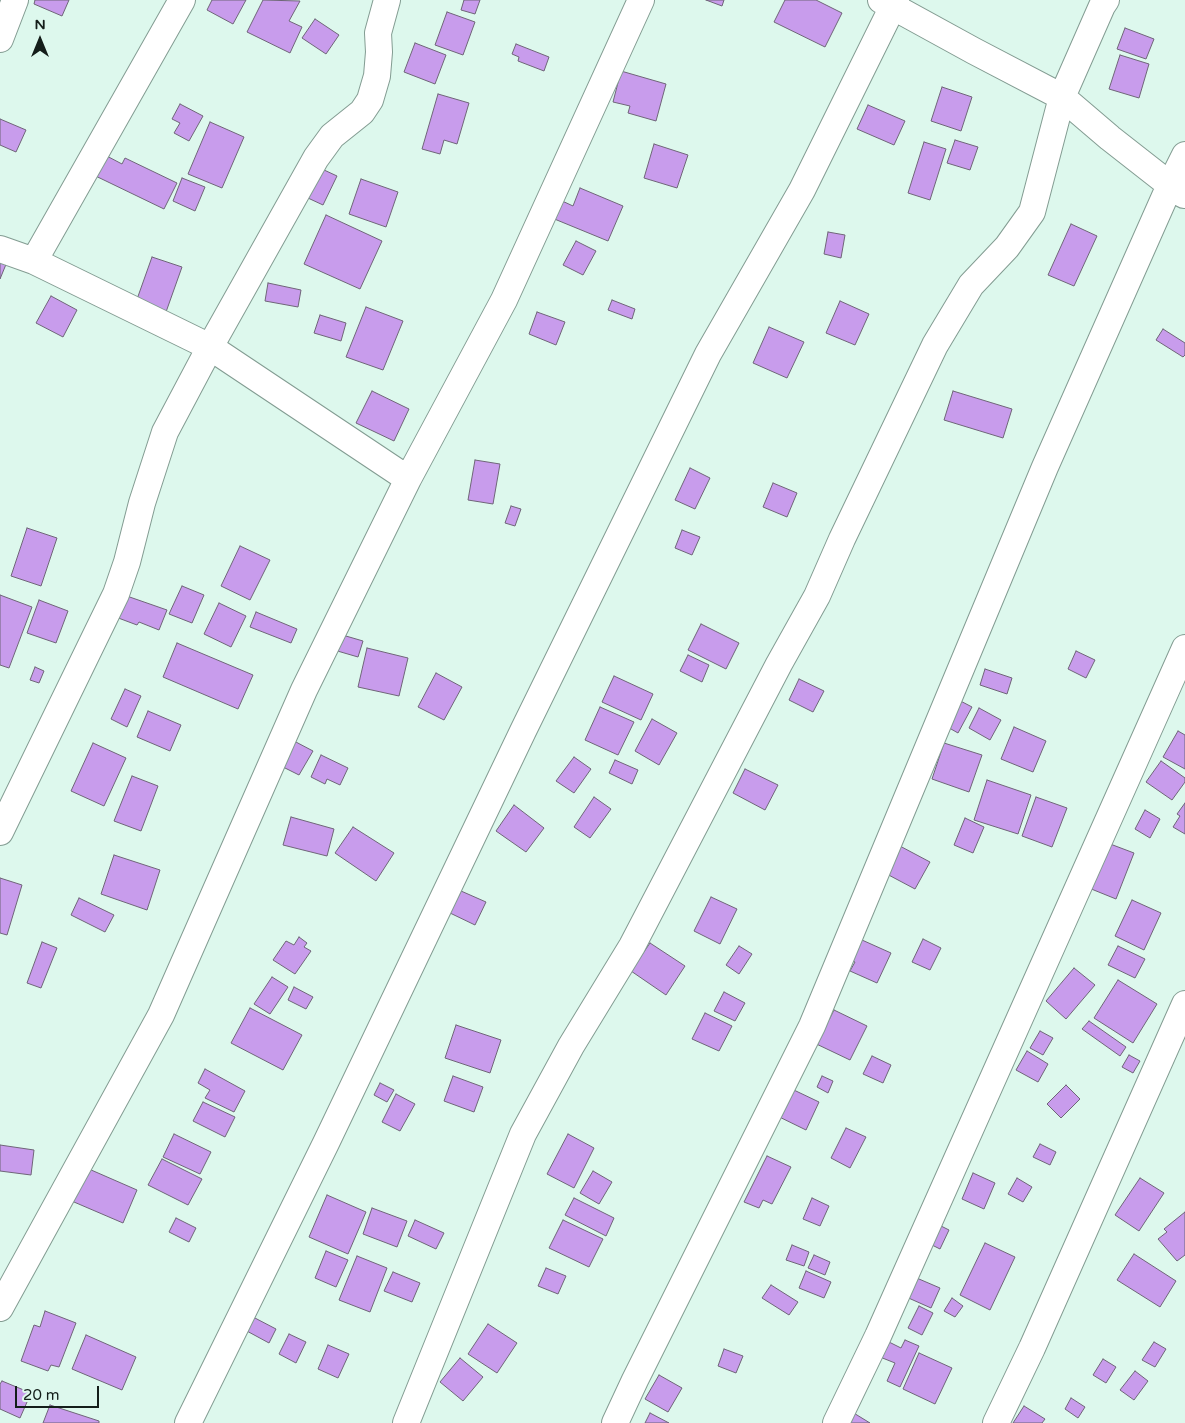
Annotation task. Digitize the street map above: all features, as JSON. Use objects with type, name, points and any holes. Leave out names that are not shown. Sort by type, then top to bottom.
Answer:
[{"type":"street","points":[[0,39],[15,0]]},
{"type":"street","points":[[34,261],[182,0]]},
{"type":"street","points":[[0,832],[116,594],[165,432],[210,347],[316,158],[332,136],[362,112],[370,100],[378,76],[378,33],[387,0]]},
{"type":"street","points":[[0,1308],[162,1015],[304,690],[408,479],[504,300],[641,0]]},
{"type":"street","points":[[406,1423],[523,1134],[571,1046],[632,946],[779,664],[818,596],[842,539],[935,346],[971,285],[1007,247],[1032,212],[1062,98],[1106,0]]},
{"type":"street","points":[[188,1423],[322,1152],[523,731],[704,362],[802,190],[890,2],[1062,98],[1177,190]]},
{"type":"street","points":[[615,1423],[812,1026],[1045,467],[1177,190],[1185,155]]},
{"type":"street","points":[[0,249],[34,261],[210,347],[408,479]]},
{"type":"street","points":[[836,1423],[878,1336],[1185,648]]},
{"type":"street","points":[[996,1423],[1032,1348],[1185,1004]]},
{"type":"building","points":[[35,0],[69,0],[62,16],[34,4]]},
{"type":"building","points":[[212,0],[246,0],[233,24],[207,10]]},
{"type":"building","points":[[263,0],[300,1],[289,21],[302,27],[290,53],[247,32]]},
{"type":"building","points":[[464,0],[480,0],[475,14],[461,10]]},
{"type":"building","points":[[706,0],[724,0],[722,6]]},
{"type":"building","points":[[785,0],[816,0],[842,13],[825,47],[774,22]]},
{"type":"building","points":[[447,12],[475,22],[463,55],[435,45]]},
{"type":"building","points":[[315,19],[339,35],[326,54],[302,38]]},
{"type":"building","points":[[1125,28],[1154,39],[1146,59],[1117,49]]},
{"type":"building","points":[[415,43],[446,55],[435,84],[404,72]]},
{"type":"building","points":[[516,44],[549,57],[544,71],[518,61],[519,57],[512,54]]},
{"type":"building","points":[[1120,55],[1149,64],[1139,98],[1109,89]]},
{"type":"building","points":[[621,71],[666,84],[656,121],[628,113],[630,106],[613,102]]},
{"type":"building","points":[[942,87],[972,97],[961,131],[931,121]]},
{"type":"building","points":[[438,94],[469,103],[457,144],[444,140],[440,154],[422,149]]},
{"type":"building","points":[[180,104],[203,116],[189,141],[174,133],[180,123],[172,119]]},
{"type":"building","points":[[868,105],[905,121],[894,145],[857,129]]},
{"type":"building","points":[[0,119],[26,130],[16,152],[0,145]]},
{"type":"building","points":[[210,122],[244,137],[222,188],[188,174]]},
{"type":"building","points":[[955,140],[978,147],[970,170],[947,163]]},
{"type":"building","points":[[924,142],[946,149],[930,200],[908,193]]},
{"type":"building","points":[[654,144],[688,155],[677,188],[644,178]]},
{"type":"building","points":[[103,154],[122,164],[125,158],[177,183],[164,209],[79,168]]},
{"type":"building","points":[[309,163],[337,176],[323,205],[295,192]]},
{"type":"building","points":[[182,178],[205,187],[195,211],[173,201]]},
{"type":"building","points":[[361,179],[398,192],[386,227],[349,214]]},
{"type":"building","points":[[580,188],[623,206],[608,241],[552,218],[560,200],[573,206]]},
{"type":"building","points":[[326,215],[382,241],[360,289],[304,264]]},
{"type":"building","points":[[1071,224],[1097,236],[1074,286],[1048,275]]},
{"type":"building","points":[[828,232],[845,235],[841,258],[824,254]]},
{"type":"building","points":[[576,241],[596,251],[583,275],[563,265]]},
{"type":"building","points":[[0,253],[9,257],[0,279]]},
{"type":"building","points":[[152,257],[182,267],[166,312],[136,302]]},
{"type":"building","points":[[268,283],[301,290],[298,307],[265,301]]},
{"type":"building","points":[[51,296],[77,310],[63,337],[36,323]]},
{"type":"building","points":[[612,300],[635,309],[632,319],[608,310]]},
{"type":"building","points":[[840,301],[869,314],[855,345],[826,333]]},
{"type":"building","points":[[366,307],[403,321],[383,370],[346,357]]},
{"type":"building","points":[[537,312],[565,322],[556,345],[529,334]]},
{"type":"building","points":[[320,315],[346,323],[341,341],[314,333]]},
{"type":"building","points":[[769,327],[804,342],[787,378],[753,363]]},
{"type":"building","points":[[1163,329],[1185,343],[1185,355],[1183,357],[1156,340]]},
{"type":"building","points":[[372,391],[409,409],[394,441],[356,423]]},
{"type":"building","points":[[953,391],[1012,409],[1003,438],[944,420]]},
{"type":"building","points":[[475,460],[500,464],[493,504],[468,500]]},
{"type":"building","points":[[690,468],[710,478],[695,509],[675,500]]},
{"type":"building","points":[[773,483],[797,493],[787,517],[763,507]]},
{"type":"building","points":[[511,506],[521,509],[515,526],[505,523]]},
{"type":"building","points":[[27,528],[57,538],[41,586],[11,576]]},
{"type":"building","points":[[682,530],[700,537],[692,555],[675,548]]},
{"type":"building","points":[[240,546],[270,560],[250,600],[221,586]]},
{"type":"building","points":[[182,586],[204,595],[192,623],[169,614]]},
{"type":"building","points":[[121,594],[167,610],[159,630],[139,622],[137,625],[113,616]]},
{"type":"building","points":[[0,595],[32,607],[9,668],[0,665]]},
{"type":"building","points":[[39,600],[68,611],[56,643],[27,633]]},
{"type":"building","points":[[219,603],[246,616],[231,647],[204,634]]},
{"type":"building","points":[[256,612],[297,629],[291,643],[250,627]]},
{"type":"building","points":[[701,624],[739,643],[726,669],[688,650]]},
{"type":"building","points":[[339,634],[363,641],[358,657],[334,650]]},
{"type":"building","points":[[177,643],[253,675],[238,709],[163,677]]},
{"type":"building","points":[[367,648],[408,658],[399,696],[358,687]]},
{"type":"building","points":[[1076,651],[1095,660],[1086,678],[1068,669]]},
{"type":"building","points":[[688,655],[709,665],[702,682],[680,671]]},
{"type":"building","points":[[35,667],[44,671],[39,683],[30,680]]},
{"type":"building","points":[[985,669],[1012,678],[1007,694],[980,685]]},
{"type":"building","points":[[436,673],[462,687],[444,720],[418,707]]},
{"type":"building","points":[[614,676],[653,694],[641,720],[602,702]]},
{"type":"building","points":[[799,679],[824,691],[813,712],[789,700]]},
{"type":"building","points":[[125,689],[141,696],[127,727],[111,719]]},
{"type":"building","points":[[951,696],[972,707],[958,733],[937,721]]},
{"type":"building","points":[[600,707],[634,722],[618,755],[585,740]]},
{"type":"building","points":[[979,708],[1001,720],[990,740],[969,728]]},
{"type":"building","points":[[148,711],[181,725],[170,751],[137,737]]},
{"type":"building","points":[[652,719],[677,733],[659,765],[635,751]]},
{"type":"building","points":[[1014,727],[1046,741],[1033,772],[1001,759]]},
{"type":"building","points":[[1178,731],[1185,735],[1185,769],[1163,757]]},
{"type":"building","points":[[294,741],[313,751],[299,775],[281,766]]},
{"type":"building","points":[[93,743],[126,758],[104,806],[71,791]]},
{"type":"building","points":[[944,743],[982,755],[969,792],[932,779]]},
{"type":"building","points":[[321,755],[348,768],[340,785],[327,779],[325,784],[311,777]]},
{"type":"building","points":[[574,757],[591,769],[574,793],[556,781]]},
{"type":"building","points":[[615,760],[638,770],[632,784],[609,773]]},
{"type":"building","points":[[1161,761],[1185,778],[1185,782],[1172,800],[1146,782]]},
{"type":"building","points":[[745,769],[778,785],[765,810],[733,793]]},
{"type":"building","points":[[132,776],[158,786],[141,831],[114,821]]},
{"type":"building","points":[[987,780],[1031,795],[1018,834],[974,820]]},
{"type":"building","points":[[594,797],[611,809],[590,838],[574,827]]},
{"type":"building","points":[[1036,797],[1067,808],[1052,847],[1022,836]]},
{"type":"building","points":[[1185,803],[1185,834],[1173,827],[1180,816],[1177,814]]},
{"type":"building","points":[[514,805],[544,828],[526,852],[496,831]]},
{"type":"building","points":[[1145,810],[1160,819],[1150,838],[1135,829]]},
{"type":"building","points":[[291,817],[334,829],[327,856],[283,845]]},
{"type":"building","points":[[965,818],[984,827],[973,853],[954,845]]},
{"type":"building","points":[[353,827],[394,853],[376,881],[335,853]]},
{"type":"building","points":[[1097,839],[1134,853],[1116,899],[1079,884]]},
{"type":"building","points":[[898,845],[930,862],[915,889],[883,872]]},
{"type":"building","points":[[114,855],[160,870],[147,910],[101,894]]},
{"type":"building","points":[[0,878],[22,885],[7,935],[0,933]]},
{"type":"building","points":[[461,891],[486,902],[475,925],[450,913]]},
{"type":"building","points":[[711,897],[737,909],[720,944],[694,931]]},
{"type":"building","points":[[79,898],[114,915],[105,932],[71,915]]},
{"type":"building","points":[[1132,900],[1161,913],[1144,950],[1115,936]]},
{"type":"building","points":[[853,936],[891,953],[877,983],[850,971],[855,962],[843,957]]},
{"type":"building","points":[[299,937],[307,943],[304,947],[311,951],[295,974],[273,960],[286,941],[294,945]]},
{"type":"building","points":[[923,939],[941,948],[930,970],[912,962]]},
{"type":"building","points":[[42,942],[57,948],[41,988],[27,983]]},
{"type":"building","points":[[650,943],[685,966],[666,995],[631,971]]},
{"type":"building","points":[[739,946],[752,954],[739,974],[726,965]]},
{"type":"building","points":[[1118,946],[1145,959],[1135,978],[1108,965]]},
{"type":"building","points":[[1074,968],[1095,985],[1066,1019],[1046,1001]]},
{"type":"building","points":[[272,977],[288,987],[270,1014],[254,1004]]},
{"type":"building","points":[[1118,980],[1157,1004],[1133,1043],[1094,1018]]},
{"type":"building","points":[[294,987],[313,997],[306,1009],[288,1000]]},
{"type":"building","points":[[724,992],[745,1003],[735,1021],[714,1011]]},
{"type":"building","points":[[250,1008],[302,1035],[283,1070],[231,1043]]},
{"type":"building","points":[[834,1010],[867,1026],[850,1060],[808,1040],[820,1015],[829,1020]]},
{"type":"building","points":[[705,1013],[732,1026],[719,1051],[692,1039]]},
{"type":"building","points":[[1089,1021],[1126,1047],[1120,1056],[1082,1029]]},
{"type":"building","points":[[456,1025],[501,1040],[490,1073],[445,1058]]},
{"type":"building","points":[[1040,1031],[1053,1038],[1043,1055],[1030,1048]]},
{"type":"building","points":[[1027,1051],[1048,1064],[1038,1082],[1016,1070]]},
{"type":"building","points":[[1129,1055],[1140,1061],[1133,1073],[1122,1067]]},
{"type":"building","points":[[872,1056],[891,1065],[883,1083],[863,1074]]},
{"type":"building","points":[[205,1069],[245,1091],[234,1112],[205,1098],[210,1090],[198,1083]]},
{"type":"building","points":[[453,1076],[483,1087],[474,1112],[444,1101]]},
{"type":"building","points":[[822,1076],[833,1081],[828,1093],[817,1087]]},
{"type":"building","points":[[775,1081],[819,1102],[806,1130],[761,1108]]},
{"type":"building","points":[[380,1083],[394,1090],[387,1102],[374,1095]]},
{"type":"building","points":[[1066,1085],[1080,1099],[1061,1118],[1047,1104]]},
{"type":"building","points":[[396,1094],[415,1104],[400,1131],[382,1122]]},
{"type":"building","points":[[203,1102],[235,1117],[225,1137],[193,1121]]},
{"type":"building","points":[[846,1128],[866,1137],[850,1168],[831,1158]]},
{"type":"building","points":[[174,1134],[211,1152],[200,1174],[163,1157]]},
{"type":"building","points":[[568,1134],[594,1148],[574,1188],[547,1174]]},
{"type":"building","points":[[1040,1144],[1056,1152],[1050,1165],[1033,1157]]},
{"type":"building","points":[[0,1145],[34,1150],[31,1175],[0,1171]]},
{"type":"building","points":[[767,1156],[791,1167],[772,1204],[763,1200],[759,1208],[744,1202]]},
{"type":"building","points":[[162,1159],[202,1179],[188,1205],[148,1185]]},
{"type":"building","points":[[82,1166],[137,1190],[123,1223],[67,1199]]},
{"type":"building","points":[[593,1171],[612,1182],[599,1204],[580,1193]]},
{"type":"building","points":[[973,1173],[995,1183],[984,1209],[962,1199]]},
{"type":"building","points":[[1017,1178],[1032,1187],[1023,1202],[1008,1194]]},
{"type":"building","points":[[1140,1178],[1164,1193],[1139,1231],[1115,1215]]},
{"type":"building","points":[[327,1195],[366,1212],[348,1254],[309,1237]]},
{"type":"building","points":[[574,1198],[614,1218],[606,1236],[565,1215]]},
{"type":"building","points":[[812,1198],[829,1206],[820,1226],[803,1219]]},
{"type":"building","points":[[372,1208],[407,1221],[397,1247],[363,1234]]},
{"type":"building","points":[[1185,1212],[1185,1255],[1177,1261],[1158,1239],[1167,1232],[1164,1229]]},
{"type":"building","points":[[176,1218],[196,1228],[189,1242],[169,1232]]},
{"type":"building","points":[[415,1220],[444,1233],[436,1249],[408,1236]]},
{"type":"building","points":[[563,1220],[603,1239],[589,1267],[549,1248]]},
{"type":"building","points":[[929,1220],[949,1230],[940,1249],[920,1239]]},
{"type":"building","points":[[985,1243],[1015,1257],[990,1310],[960,1295]]},
{"type":"building","points":[[792,1245],[809,1252],[804,1266],[786,1260]]},
{"type":"building","points":[[326,1251],[348,1260],[336,1287],[315,1278]]},
{"type":"building","points":[[1134,1254],[1176,1281],[1160,1307],[1117,1280]]},
{"type":"building","points":[[814,1255],[830,1262],[825,1275],[808,1268]]},
{"type":"building","points":[[357,1256],[387,1268],[370,1312],[339,1300]]},
{"type":"building","points":[[546,1268],[566,1276],[558,1294],[538,1286]]},
{"type":"building","points":[[806,1271],[831,1282],[824,1298],[799,1288]]},
{"type":"building","points":[[393,1272],[420,1283],[412,1302],[384,1291]]},
{"type":"building","points":[[912,1276],[940,1288],[931,1308],[904,1296]]},
{"type":"building","points":[[771,1285],[798,1302],[789,1315],[762,1298]]},
{"type":"building","points":[[952,1298],[963,1306],[955,1317],[944,1311]]},
{"type":"building","points":[[919,1306],[933,1313],[922,1335],[908,1328]]},
{"type":"building","points":[[45,1311],[76,1323],[59,1367],[51,1365],[48,1371],[21,1361],[34,1325],[40,1327]]},
{"type":"building","points":[[253,1317],[276,1329],[269,1343],[245,1330]]},
{"type":"building","points":[[488,1324],[517,1343],[497,1373],[468,1354]]},
{"type":"building","points":[[289,1334],[306,1342],[296,1363],[279,1354]]},
{"type":"building","points":[[86,1335],[136,1357],[122,1390],[72,1369]]},
{"type":"building","points":[[905,1340],[919,1346],[900,1387],[887,1381],[895,1363],[880,1357],[887,1341],[901,1348]]},
{"type":"building","points":[[1154,1342],[1166,1349],[1155,1367],[1142,1360]]},
{"type":"building","points":[[328,1345],[349,1354],[338,1378],[318,1369]]},
{"type":"building","points":[[724,1349],[743,1356],[736,1373],[718,1366]]},
{"type":"building","points":[[919,1353],[952,1368],[935,1404],[903,1389]]},
{"type":"building","points":[[460,1358],[483,1377],[463,1401],[440,1382]]},
{"type":"building","points":[[1103,1359],[1116,1367],[1106,1383],[1093,1375]]},
{"type":"building","points":[[1135,1371],[1148,1381],[1134,1400],[1120,1390]]},
{"type":"building","points":[[659,1375],[682,1388],[668,1412],[645,1399]]},
{"type":"building","points":[[2,1381],[31,1393],[20,1418],[0,1409],[0,1384]]},
{"type":"building","points":[[1071,1398],[1085,1407],[1078,1418],[1065,1409]]},
{"type":"building","points":[[839,1404],[870,1423],[827,1423]]},
{"type":"building","points":[[50,1405],[99,1421],[99,1423],[43,1423]]},
{"type":"building","points":[[1024,1406],[1045,1419],[1042,1423],[1013,1423]]},
{"type":"building","points":[[650,1413],[669,1423],[645,1423]]}]
